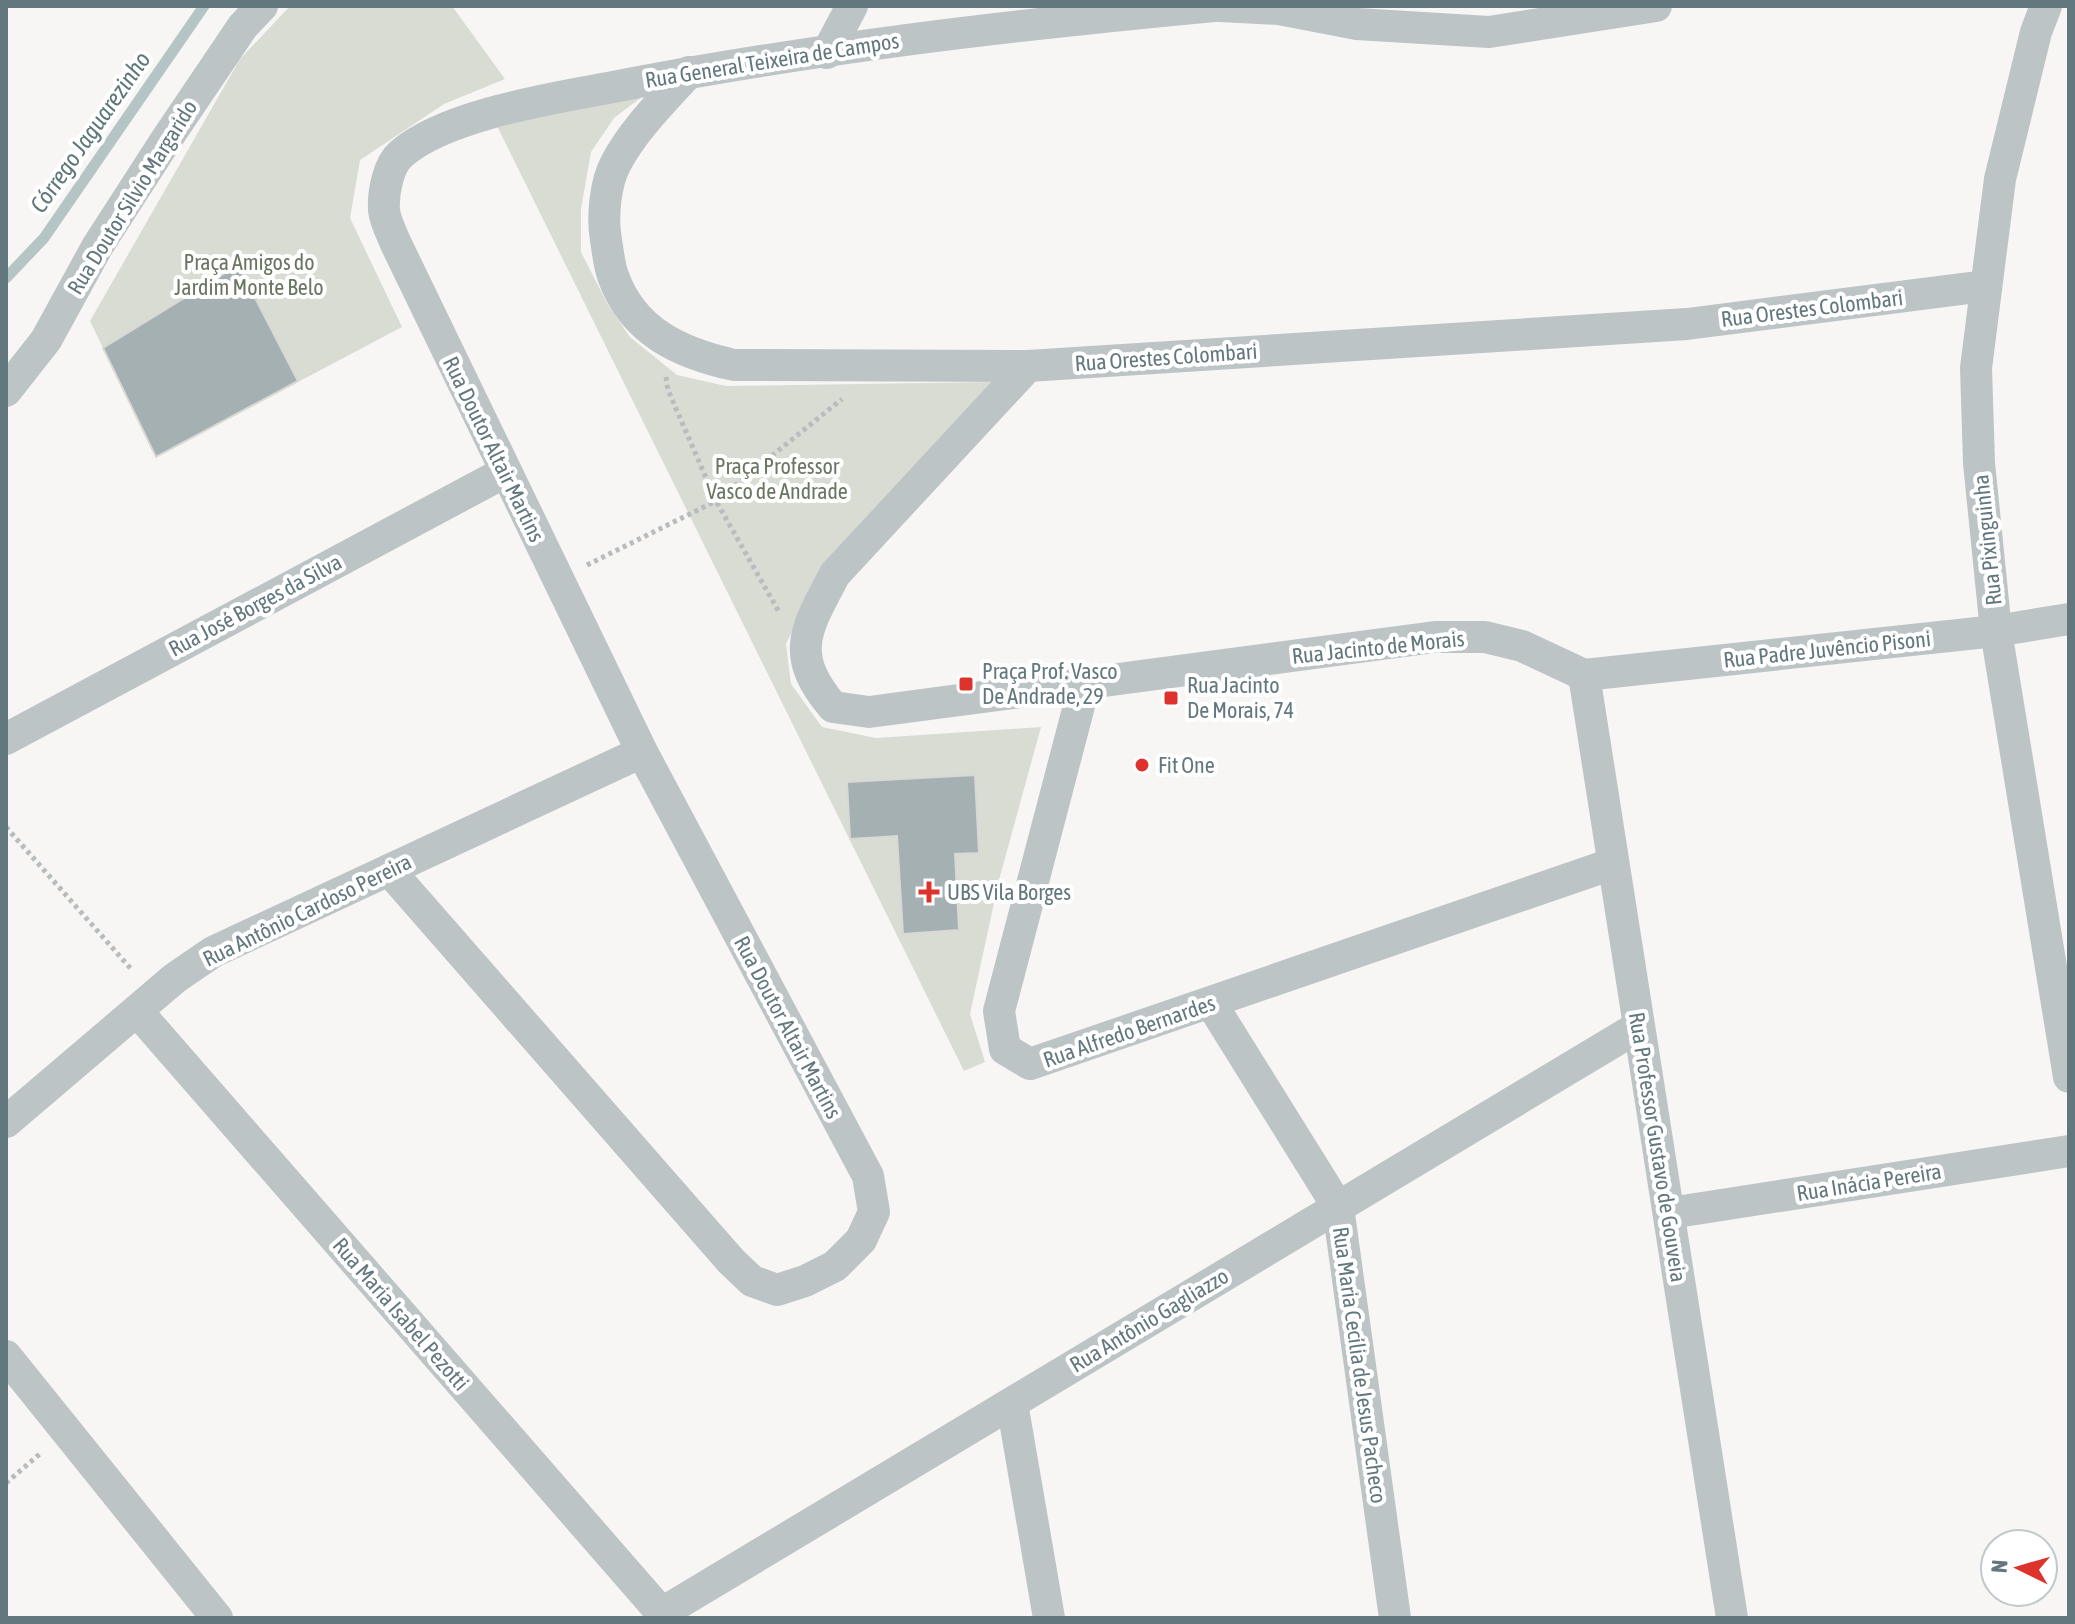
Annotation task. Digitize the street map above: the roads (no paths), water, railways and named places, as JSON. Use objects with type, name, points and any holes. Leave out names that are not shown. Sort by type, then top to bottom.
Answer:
[{"type":"street","name":"Rua Doutor Silvio Margarido","points":[[6,391],[46,340],[97,247],[166,140],[243,26],[262,6]]},
{"type":"street","points":[[827,53],[852,6]]},
{"type":"street","name":"Rua General Teixeira de Campos","points":[[384,211],[387,177],[399,155],[436,132],[524,104],[689,72],[905,39],[1217,6],[1279,9],[1357,24],[1489,32],[1656,6]]},
{"type":"street","name":"Rua Pixinguinha","points":[[2046,6],[2036,32],[2000,179],[1976,368],[1979,447],[1996,631],[2069,1077]]},
{"type":"street","name":"Rua Orestes Colombari","points":[[689,72],[643,125],[615,164],[602,218],[612,274],[630,312],[658,336],[695,356],[734,365],[1028,366],[1687,324],[1985,286]]},
{"type":"street","name":"Rua Doutor Altair Martins","points":[[384,211],[396,244],[642,752],[868,1176],[874,1212],[861,1240],[835,1266],[805,1281],[777,1290],[752,1281],[731,1261],[389,870]]},
{"type":"street","name":"Rua Jacinto de Morais","points":[[1028,366],[835,574],[815,613],[803,655],[816,686],[833,707],[869,712],[1435,637],[1485,637],[1522,646],[1584,675]]},
{"type":"street","name":"Rua José Borges da Silva","points":[[6,739],[505,472]]},
{"type":"street","name":"Rua Padre Juvêncio Pisoni","points":[[1584,675],[1996,631],[2069,619]]},
{"type":"street","name":"Rua Professor Gustavo de Gouveia","points":[[1584,675],[1732,1618]]},
{"type":"street","name":"Rua Alfredo Bernardes","points":[[1085,683],[999,1011],[1005,1049],[1030,1064],[1612,864]]},
{"type":"street","name":"Rua Antônio Cardoso Pereira","points":[[6,1122],[146,1003],[213,952],[642,752]]},
{"type":"street","name":"Rua Maria Isabel Pezotti","points":[[146,1003],[664,1616]]},
{"type":"street","name":"Rua Maria Cecília de Jesus Pacheco","points":[[1211,1003],[1338,1207],[1395,1618]]},
{"type":"street","name":"Rua Antônio Gagliazzo","points":[[664,1616],[1638,1027]]},
{"type":"street","name":"Rua Inácia Pereira","points":[[1670,1213],[2069,1151]]},
{"type":"street","points":[[6,1356],[217,1618]]},
{"type":"street","points":[[1012,1403],[1049,1618]]},
{"type":"waterway","name":"Córrego Jaguarezinho","points":[[6,278],[44,238],[204,6]]},
{"type":"place","name":"Praça Prof. Vasco De Andrade, 29","points":[[966,684]]},
{"type":"place","name":"Rua Jacinto De Morais, 74","points":[[1171,698]]},
{"type":"place","name":"Fit One","points":[[1142,765]]},
{"type":"place","name":"UBS Vila Borges","points":[[929,892]]},
{"type":"park label","name":"Praça Amigos do Jardim Monte Belo","points":[[249,274]]},
{"type":"park label","name":"Praça Professor Vasco de Andrade","points":[[777,478]]}]
